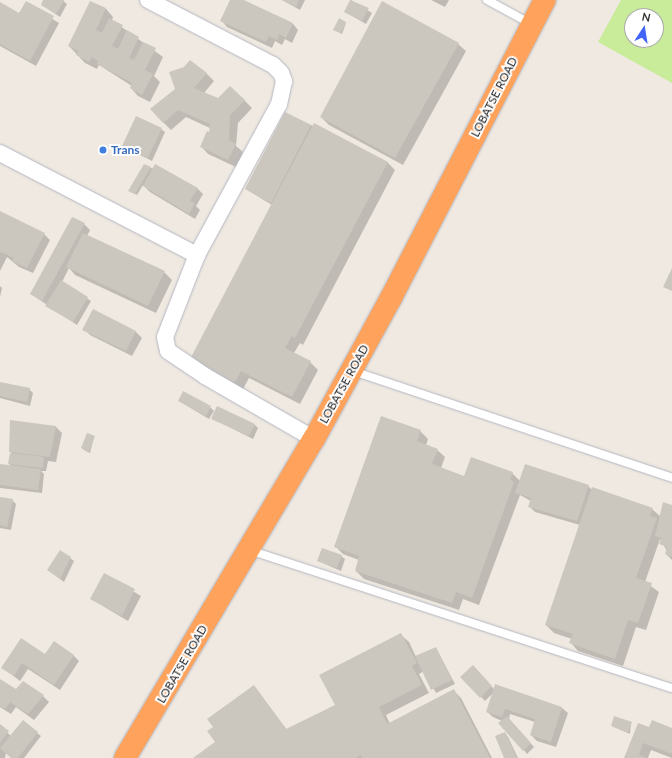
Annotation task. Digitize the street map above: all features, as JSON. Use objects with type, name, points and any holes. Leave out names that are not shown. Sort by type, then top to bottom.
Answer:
[{"type":"highway","name":"LOBATSE ROAD","points":[[124,758],[314,439],[352,371],[531,25],[546,0]]},
{"type":"street","points":[[148,0],[273,64],[281,72],[284,81],[279,104],[197,255],[165,337],[168,351],[205,376],[314,439]]},
{"type":"street","points":[[0,153],[197,255]]},
{"type":"lane","points":[[487,0],[531,25]]},
{"type":"lane","points":[[352,371],[672,478]]},
{"type":"lane","points":[[248,550],[672,688]]},
{"type":"green space","points":[[621,0],[672,0],[672,83],[598,42]]},
{"type":"building","points":[[43,0],[64,0],[56,14],[41,5]]},
{"type":"building","points":[[230,0],[244,0],[293,23],[286,38],[279,34],[277,40],[269,36],[266,42],[220,21]]},
{"type":"building","points":[[282,0],[299,0],[296,7]]},
{"type":"building","points":[[350,0],[369,8],[362,21],[344,12]]},
{"type":"building","points":[[26,1],[54,16],[30,61],[0,44],[0,2],[19,13]]},
{"type":"building","points":[[90,1],[106,8],[96,30],[102,33],[109,18],[123,25],[112,46],[118,49],[127,30],[139,37],[129,58],[134,60],[143,42],[156,48],[145,70],[153,74],[142,95],[130,88],[132,83],[97,64],[98,61],[92,57],[89,62],[76,55],[78,51],[68,46]]},
{"type":"building","points":[[382,1],[459,43],[395,158],[320,117]]},
{"type":"building","points":[[339,18],[346,22],[341,33],[333,30]]},
{"type":"building","points":[[190,60],[207,73],[194,88],[218,98],[230,86],[245,100],[230,115],[229,140],[236,144],[228,160],[200,147],[207,131],[209,132],[210,124],[178,110],[163,123],[150,109],[175,89],[169,72],[184,67]]},
{"type":"building","points":[[285,112],[311,125],[271,203],[245,189]]},
{"type":"building","points":[[136,116],[162,128],[148,158],[122,146]]},
{"type":"building","points":[[314,123],[388,162],[295,338],[292,336],[285,348],[311,361],[292,397],[241,371],[234,384],[189,361]]},
{"type":"building","points":[[144,164],[151,167],[135,194],[128,191]]},
{"type":"building","points":[[155,164],[198,188],[190,201],[195,203],[189,214],[143,186]]},
{"type":"building","points":[[0,211],[45,233],[27,268],[12,261],[14,258],[1,252],[0,254]]},
{"type":"building","points":[[72,217],[85,223],[42,301],[30,294]]},
{"type":"building","points":[[83,233],[165,271],[148,306],[66,267]]},
{"type":"building","points":[[672,268],[672,291],[663,287]]},
{"type":"building","points":[[61,280],[88,297],[73,322],[45,306]]},
{"type":"building","points":[[93,309],[136,331],[126,351],[82,330]]},
{"type":"building","points":[[0,382],[30,388],[27,402],[0,396]]},
{"type":"building","points":[[183,391],[211,406],[206,416],[178,401]]},
{"type":"building","points":[[217,406],[255,424],[249,436],[211,419]]},
{"type":"building","points":[[381,416],[421,430],[417,441],[438,449],[432,464],[464,476],[471,457],[513,472],[510,480],[514,482],[472,598],[456,592],[452,603],[355,571],[359,556],[334,547]]},
{"type":"building","points":[[10,420],[56,426],[50,457],[9,452]]},
{"type":"building","points":[[87,433],[95,436],[89,452],[81,448]]},
{"type":"building","points":[[10,453],[44,457],[43,468],[8,464]]},
{"type":"building","points":[[0,464],[41,469],[38,490],[0,485]]},
{"type":"building","points":[[525,464],[589,485],[577,521],[528,507],[531,498],[515,493]]},
{"type":"building","points":[[592,487],[653,508],[650,516],[657,518],[636,578],[652,583],[638,623],[628,620],[615,659],[569,643],[573,634],[545,625]]},
{"type":"building","points":[[0,497],[13,499],[7,527],[0,525]]},
{"type":"building","points":[[663,502],[672,505],[672,557],[665,554],[667,547],[659,544],[661,538],[655,536]]},
{"type":"building","points":[[322,548],[342,555],[337,568],[317,561]]},
{"type":"building","points":[[60,550],[71,557],[60,579],[47,570]]},
{"type":"building","points":[[104,573],[135,589],[122,616],[90,599]]},
{"type":"building","points":[[401,633],[417,663],[412,666],[422,685],[379,707],[387,724],[454,689],[490,758],[362,758],[361,755],[356,758],[193,758],[215,742],[207,731],[213,727],[207,719],[254,685],[286,729],[335,705],[319,675]]},
{"type":"building","points":[[21,638],[45,654],[54,641],[74,655],[54,685],[22,663],[14,676],[1,668]]},
{"type":"building","points":[[436,647],[452,680],[431,690],[415,656]]},
{"type":"building","points":[[473,665],[492,686],[480,698],[460,677]]},
{"type":"building","points":[[0,679],[16,689],[23,681],[44,695],[28,714],[10,702],[5,709],[0,706]]},
{"type":"building","points":[[495,684],[562,707],[551,742],[530,735],[535,719],[505,709],[502,717],[486,712]]},
{"type":"building","points":[[507,716],[531,743],[523,751],[498,723]]},
{"type":"building","points":[[614,716],[632,722],[628,733],[611,726]]},
{"type":"building","points":[[23,720],[38,732],[18,758],[11,758],[0,748]]},
{"type":"building","points":[[652,720],[672,728],[672,754],[643,743],[639,755],[647,758],[624,758],[638,723],[649,727]]},
{"type":"building","points":[[0,724],[9,731],[0,743]]},
{"type":"building","points":[[505,732],[517,758],[504,758],[495,736]]},
{"type":"place","name":"Trans","points":[[103,150]]}]
